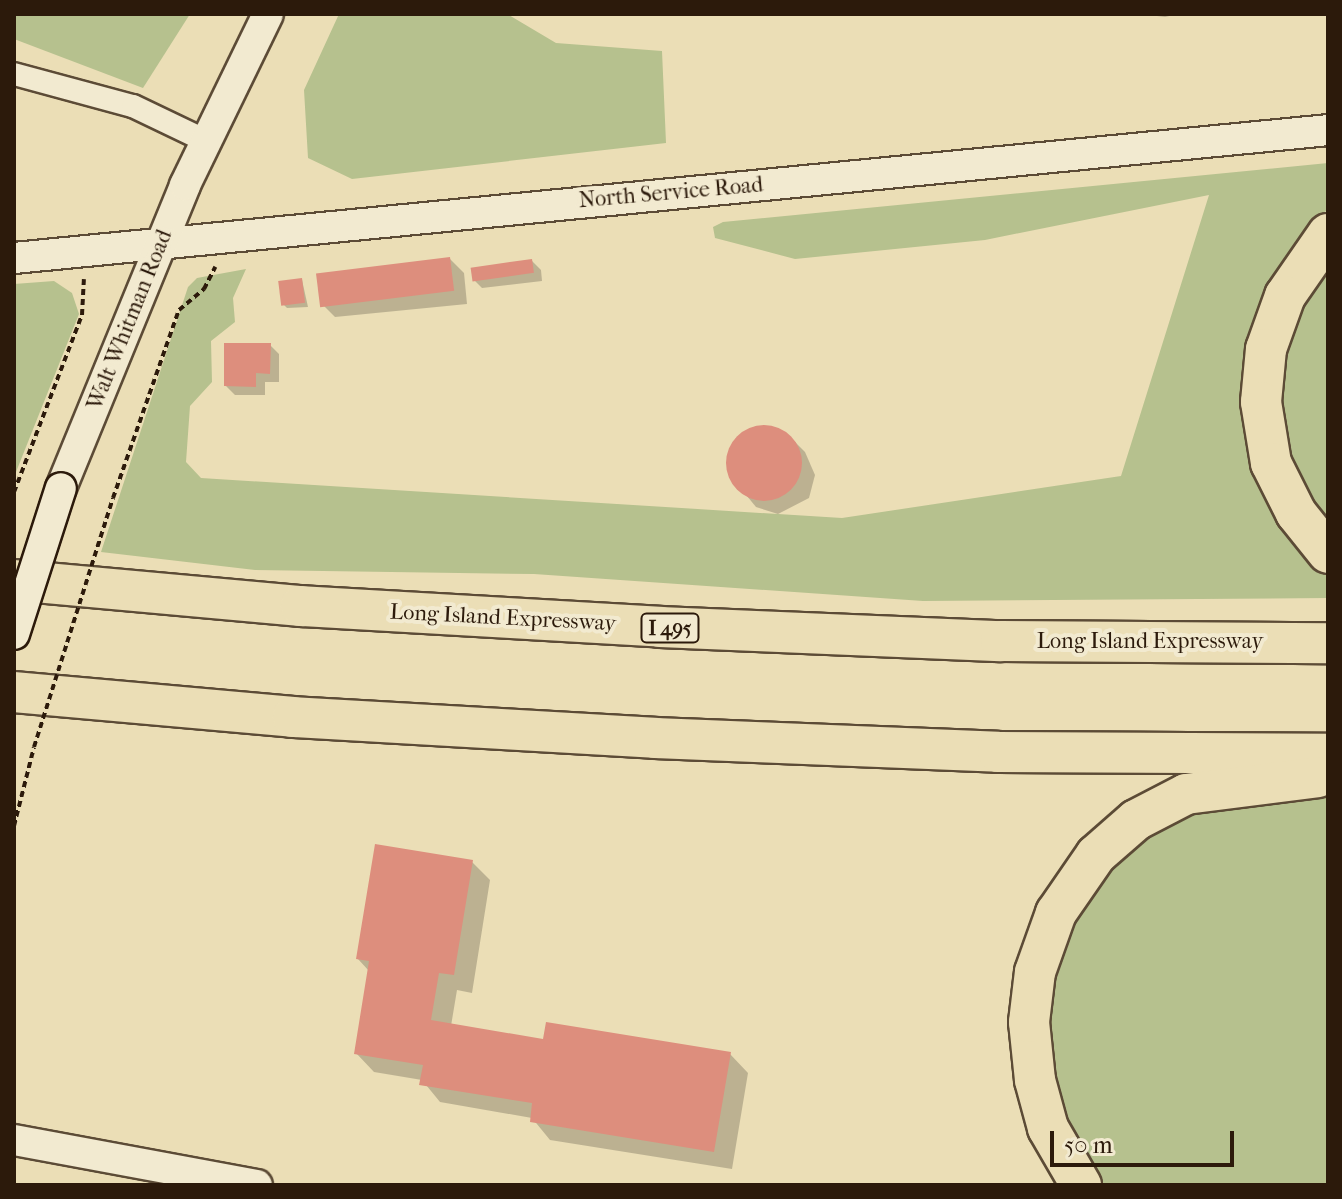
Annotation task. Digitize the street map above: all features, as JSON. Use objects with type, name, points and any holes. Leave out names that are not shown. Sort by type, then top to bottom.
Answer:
[{"type":"highway","points":[[1328,234],[1285,296],[1266,349],[1261,402],[1271,463],[1296,513],[1328,553]]},
{"type":"highway","name":"Long Island Expressway","points":[[14,580],[301,606],[660,627],[1001,641],[1328,643]]},
{"type":"highway","points":[[14,692],[293,717],[655,738],[998,752],[1328,754]]},
{"type":"highway","points":[[1081,1185],[1048,1128],[1035,1080],[1029,1022],[1035,972],[1056,913],[1096,855],[1136,820],[1186,794],[1328,776]]},
{"type":"main road","name":"Walt Whitman Road","points":[[14,634],[61,488],[206,141],[268,14]]},
{"type":"main road","name":"North Service Road","points":[[14,258],[1328,130]]},
{"type":"main road","points":[[14,1140],[257,1185]]},
{"type":"street","points":[[14,74],[133,106],[206,141]]},
{"type":"path","points":[[14,826],[34,747],[113,498],[179,310],[204,289],[215,267]]},
{"type":"path","points":[[14,492],[82,315],[84,275]]},
{"type":"green space","points":[[14,14],[190,14],[143,88],[14,39]]},
{"type":"green space","points":[[339,14],[507,14],[556,43],[662,51],[666,143],[352,179],[308,158],[304,90]]},
{"type":"green space","points":[[1328,163],[1328,210],[1313,219],[1265,307],[1247,381],[1328,572],[1328,598],[923,601],[534,574],[255,570],[101,552],[188,287],[197,278],[246,269],[233,298],[235,322],[211,341],[212,382],[190,406],[186,462],[201,478],[842,518],[1121,476],[1209,195],[985,240],[795,259],[715,238],[713,227],[723,222]]},
{"type":"green space","points":[[1328,252],[1328,533],[1302,499],[1273,420],[1279,340]]},
{"type":"green space","points":[[54,281],[72,293],[79,314],[14,477],[14,284]]},
{"type":"green space","points":[[1258,793],[1328,794],[1328,1185],[1097,1185],[1056,1119],[1038,1040],[1052,954],[1103,863],[1188,807]]},
{"type":"building","points":[[450,257],[454,291],[320,307],[316,273]]},
{"type":"building","points":[[532,259],[534,273],[473,281],[471,268]]},
{"type":"building","points":[[302,278],[305,303],[281,306],[278,281]]},
{"type":"building","points":[[224,343],[271,343],[270,374],[256,373],[256,387],[224,386]]},
{"type":"building","points":[[772,425],[785,431],[796,442],[802,463],[800,478],[785,495],[772,501],[756,501],[743,495],[728,478],[726,455],[732,442],[749,427]]},
{"type":"building","points":[[375,844],[473,860],[454,975],[439,973],[431,1020],[543,1039],[546,1022],[731,1052],[714,1152],[530,1122],[532,1103],[419,1085],[423,1065],[354,1054],[369,961],[356,959]]}]
